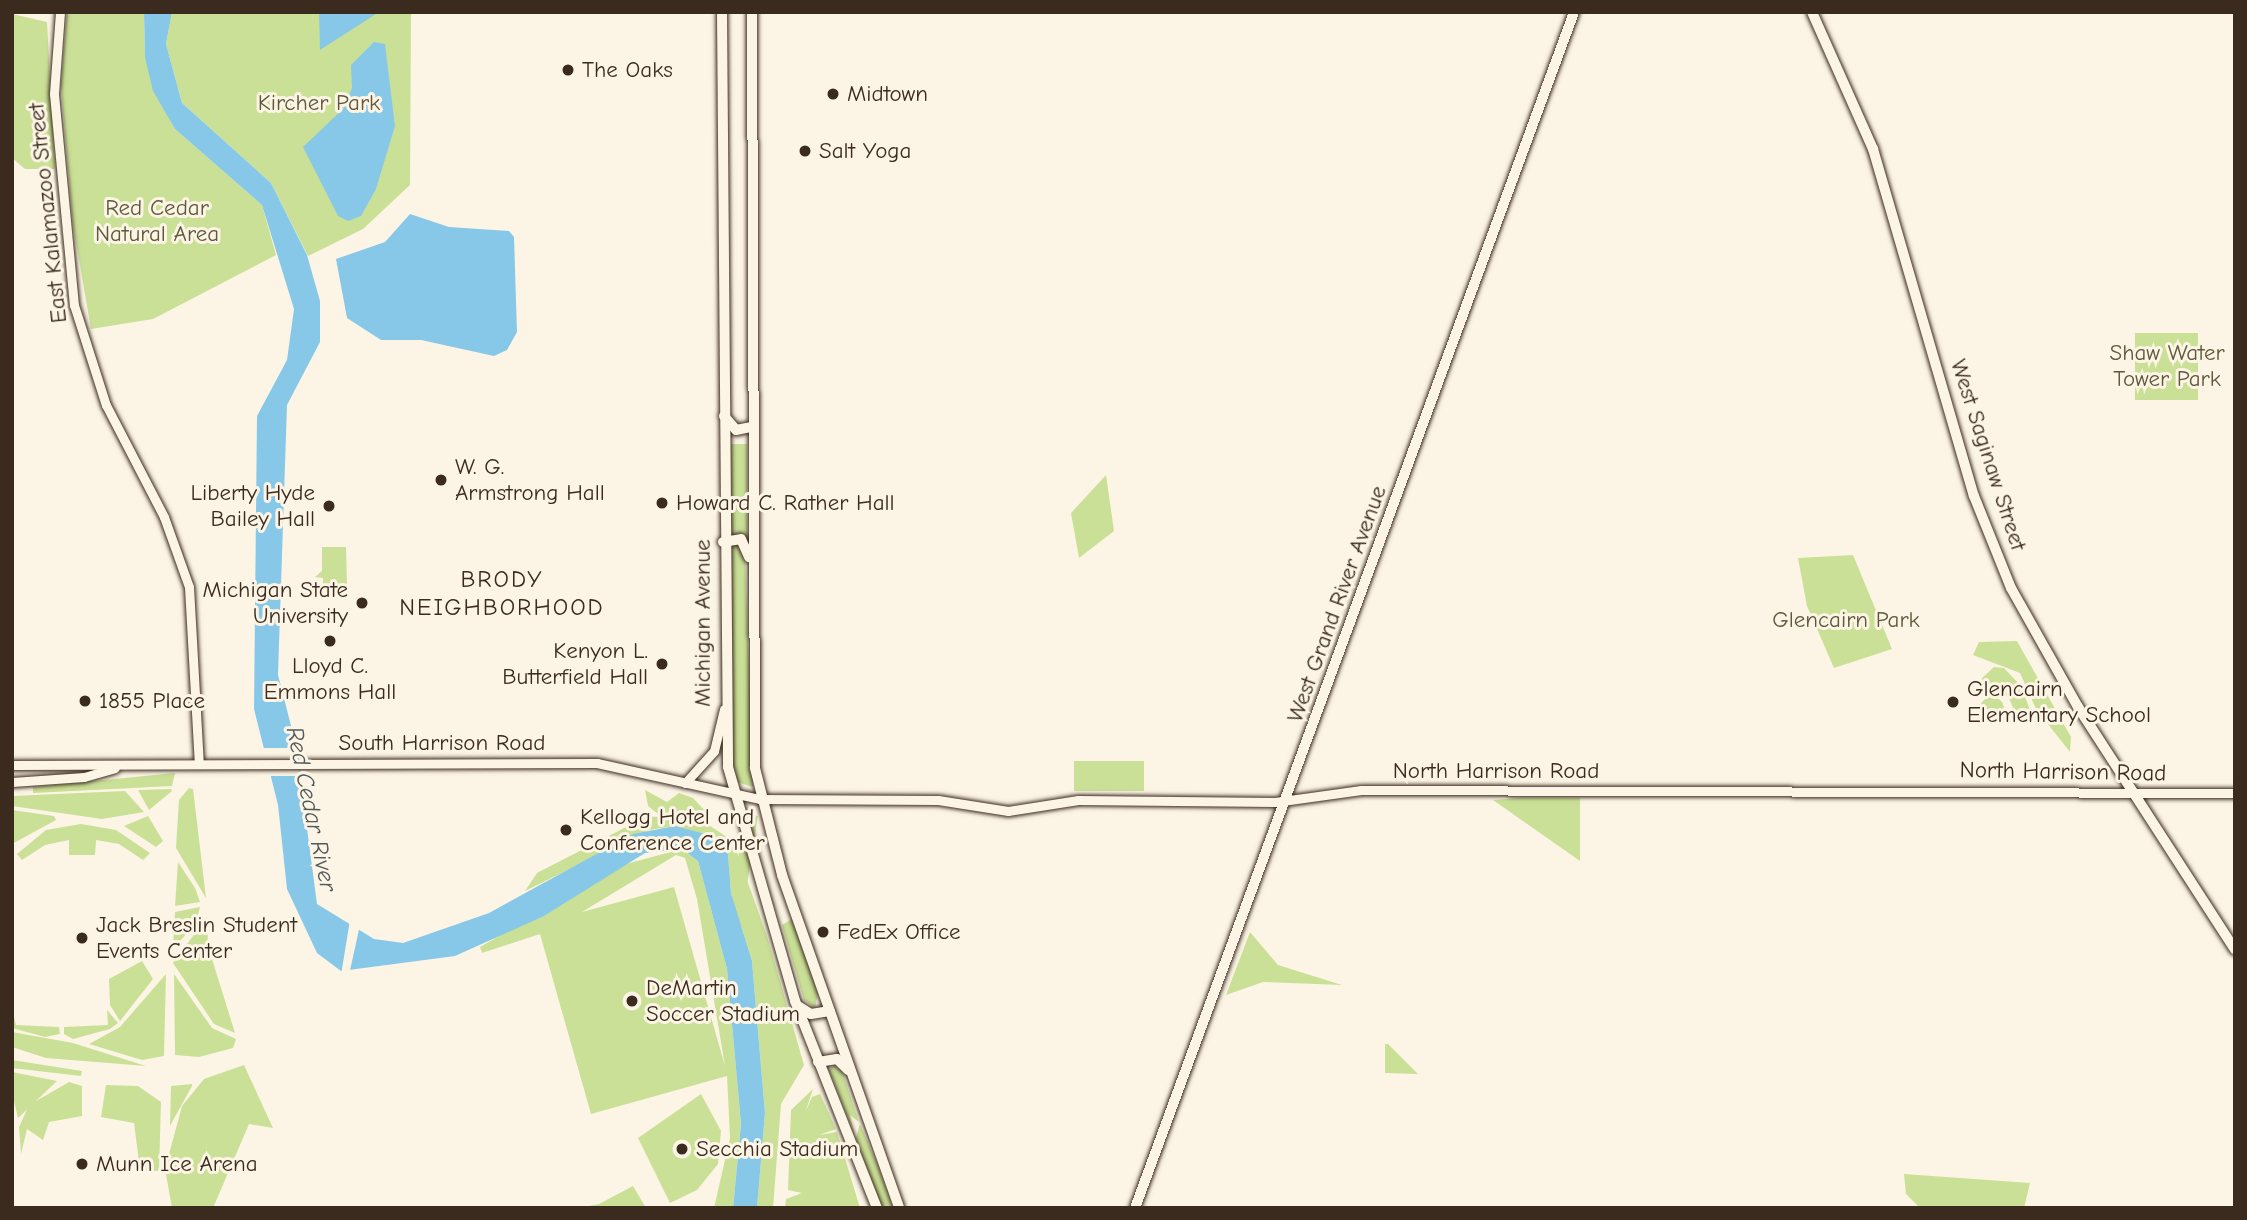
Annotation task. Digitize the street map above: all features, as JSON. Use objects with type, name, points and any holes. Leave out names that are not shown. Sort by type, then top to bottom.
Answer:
[{"type":"main road","name":"Michigan Avenue","points":[[722,12],[724,707],[732,795],[795,1001],[877,1208]]},
{"type":"main road","points":[[752,12],[753,741],[760,799],[899,1208]]},
{"type":"main road","name":"West Grand River Avenue","points":[[1135,1208],[1288,799],[1574,12]]},
{"type":"main road","name":"West Saginaw Street","points":[[1812,12],[1873,149],[1963,459],[1999,560],[2044,651],[2235,950]]},
{"type":"main road","points":[[723,414],[733,429],[752,427]]},
{"type":"main road","points":[[723,542],[744,542],[753,573]]},
{"type":"main road","points":[[795,1001],[811,1014],[830,1011]]},
{"type":"main road","points":[[818,1062],[837,1059],[854,1080]]},
{"type":"street","name":"East Kalamazoo Street","points":[[60,12],[54,94],[74,305],[106,405],[164,517],[189,587],[199,764]]},
{"type":"street","points":[[685,783],[714,751],[724,707]]},
{"type":"street","name":"South Harrison Road","points":[[12,765],[597,763],[732,795],[760,799]]},
{"type":"street","points":[[12,781],[53,775],[48,765]]},
{"type":"street","name":"South Harrison Road","points":[[12,781],[84,777],[120,766]]},
{"type":"street","name":"North Harrison Road","points":[[760,799],[938,800],[1009,811],[1078,800],[1288,799],[1362,790],[2235,793]]},
{"type":"green space","name":"Red Cedar Natural Area","points":[[67,12],[144,12],[145,58],[154,91],[175,129],[262,205],[276,255],[153,319],[91,329],[73,225],[61,85]]},
{"type":"green space","name":"Kircher Park","points":[[172,12],[411,12],[410,185],[363,229],[308,256],[271,183],[182,103],[166,44]]},
{"type":"green space","points":[[12,14],[47,22],[55,169],[25,169],[12,158]]},
{"type":"green space","name":"Shaw Water Tower Park","points":[[2135,333],[2198,333],[2198,400],[2135,400]]},
{"type":"green space","points":[[727,444],[747,444],[747,537],[727,537]]},
{"type":"green space","points":[[1106,475],[1114,531],[1079,558],[1071,513]]},
{"type":"green space","points":[[736,544],[745,555],[753,787],[737,782],[730,751],[729,545]]},
{"type":"green space","points":[[322,547],[346,547],[347,584],[323,584],[323,578],[315,577],[322,571]]},
{"type":"green space","name":"Glencairn Park","points":[[1853,555],[1892,649],[1834,668],[1807,606],[1798,558]]},
{"type":"green space","points":[[2017,641],[2071,737],[2070,752],[2036,709],[2020,673],[1973,655],[1979,642]]},
{"type":"green space","points":[[1994,667],[2004,668],[2021,686],[2030,710],[2016,714],[2008,696],[1984,692],[1982,678]]},
{"type":"green space","points":[[1992,697],[2003,704],[2004,709],[1997,720],[1992,721],[1981,714],[1980,709],[1987,698]]},
{"type":"green space","points":[[1074,761],[1144,761],[1144,791],[1074,791]]},
{"type":"green space","points":[[175,773],[172,786],[33,793],[33,787]]},
{"type":"green space","points":[[189,788],[193,789],[206,898],[176,848],[179,800]]},
{"type":"green space","points":[[171,789],[172,791],[149,810],[138,790]]},
{"type":"green space","points":[[645,790],[667,802],[679,793],[693,798],[708,814],[698,818],[733,841],[767,936],[804,1065],[781,1104],[773,1208],[757,1208],[765,1113],[752,961],[731,893],[728,854],[719,843],[675,826],[649,830],[525,891],[537,873],[630,825],[628,816],[662,817],[648,806]]},
{"type":"green space","points":[[125,791],[144,812],[102,819],[12,806],[12,796]]},
{"type":"green space","points":[[1522,798],[1580,798],[1580,861],[1493,800]]},
{"type":"green space","points":[[12,810],[54,816],[56,820],[12,844]]},
{"type":"green space","points":[[745,814],[758,816],[740,930],[727,928]]},
{"type":"green space","points":[[148,816],[163,841],[156,847],[124,826]]},
{"type":"green space","points":[[81,824],[116,830],[150,853],[143,860],[119,844],[96,840],[95,855],[69,855],[69,840],[45,845],[22,860],[17,854],[46,830]]},
{"type":"green space","name":"DeMartin Soccer Stadium","points":[[682,849],[698,861],[727,969],[741,1124],[733,1208],[714,1208],[730,1138],[727,1076],[591,1114],[540,934],[482,953],[480,947],[622,865]],"holes":[[[676,855],[685,858],[697,899],[725,1066],[674,887],[582,912]]]},
{"type":"green space","points":[[178,862],[195,888],[200,902],[175,906]]},
{"type":"green space","points":[[200,907],[196,923],[173,949],[175,912]]},
{"type":"green space","points":[[207,917],[208,946],[235,1033],[214,1024],[173,963]]},
{"type":"green space","points":[[792,919],[818,993],[815,1008],[804,1000],[782,925]]},
{"type":"green space","points":[[1250,932],[1278,965],[1342,985],[1263,982],[1226,995]]},
{"type":"green space","points":[[142,961],[153,979],[120,1021],[110,1005],[109,979]]},
{"type":"green space","points":[[166,974],[164,1056],[142,1060],[89,1044],[120,1027]]},
{"type":"green space","points":[[174,974],[212,1028],[236,1039],[233,1048],[199,1057],[175,1055]]},
{"type":"green space","points":[[12,1008],[16,1025],[59,1027],[60,1034],[45,1037],[12,1028]]},
{"type":"green space","points":[[107,1010],[118,1023],[110,1029],[73,1039],[64,1034],[64,1027],[108,1025]]},
{"type":"green space","points":[[12,1032],[73,1043],[146,1066],[46,1058],[12,1047]]},
{"type":"green space","points":[[1385,1044],[1388,1044],[1418,1074],[1385,1073]]},
{"type":"green space","points":[[12,1060],[82,1071],[81,1076],[12,1068]]},
{"type":"green space","points":[[244,1065],[273,1128],[249,1124],[213,1208],[172,1208],[165,1169],[182,1106],[204,1079]]},
{"type":"green space","points":[[834,1066],[842,1071],[859,1122],[850,1115],[855,1136],[829,1070]]},
{"type":"green space","points":[[12,1072],[57,1081],[18,1118],[12,1093]]},
{"type":"green space","points":[[69,1082],[82,1086],[82,1116],[49,1122],[43,1140],[27,1129],[21,1154],[19,1127],[29,1105]]},
{"type":"green space","points":[[106,1085],[138,1086],[161,1102],[159,1171],[140,1170],[134,1123],[101,1117]]},
{"type":"green space","points":[[171,1086],[192,1086],[170,1126]]},
{"type":"green space","points":[[813,1089],[805,1113],[812,1097],[820,1094],[836,1129],[819,1135],[837,1132],[860,1208],[785,1208],[786,1199],[802,1193],[788,1190],[791,1110]]},
{"type":"green space","name":"Secchia Stadium","points":[[701,1094],[721,1131],[718,1164],[697,1190],[670,1203],[638,1138]]},
{"type":"green space","points":[[860,1124],[893,1208],[881,1208],[856,1138]]},
{"type":"green space","points":[[1904,1174],[2030,1183],[2024,1208],[1920,1208],[1906,1194]]},
{"type":"green space","points":[[633,1186],[646,1208],[579,1208],[599,1204]]},
{"type":"water","name":"Red Cedar River","points":[[144,12],[172,12],[166,44],[182,103],[271,183],[307,255],[320,301],[320,342],[287,405],[278,675],[296,745],[317,904],[374,939],[403,943],[489,913],[633,834],[675,826],[709,835],[728,854],[731,893],[752,961],[765,1113],[757,1208],[733,1208],[741,1124],[727,969],[698,861],[682,849],[645,853],[544,916],[455,956],[341,971],[317,953],[287,889],[278,805],[254,709],[257,416],[287,360],[294,309],[262,205],[175,129],[153,91],[145,58]]},
{"type":"water","points":[[319,12],[379,12],[320,50]]},
{"type":"water","points":[[374,42],[385,44],[395,126],[376,189],[361,216],[348,221],[338,216],[303,147],[343,109],[352,88],[351,65]]},
{"type":"water","points":[[410,214],[449,227],[509,231],[514,237],[517,332],[507,350],[494,356],[421,340],[381,340],[347,318],[336,259],[385,242]]},
{"type":"pier","points":[[263,748],[299,748],[299,776],[263,776]]},
{"type":"pier","points":[[350,920],[360,925],[349,975],[341,975]]},
{"type":"place","name":"The Oaks","points":[[568,70]]},
{"type":"place","name":"Midtown","points":[[833,94]]},
{"type":"place","name":"Salt Yoga","points":[[805,151]]},
{"type":"place","name":"W. G. Armstrong Hall","points":[[441,480]]},
{"type":"place","name":"Howard C. Rather Hall","points":[[662,503]]},
{"type":"place","name":"Liberty Hyde Bailey Hall","points":[[329,506]]},
{"type":"place","name":"Michigan State University","points":[[362,603]]},
{"type":"place","name":"Lloyd C. Emmons Hall","points":[[330,641]]},
{"type":"place","name":"Kenyon L. Butterfield Hall","points":[[662,664]]},
{"type":"place","name":"1855 Place","points":[[85,701]]},
{"type":"place","name":"Glencairn Elementary School","points":[[1953,702]]},
{"type":"place","name":"Kellogg Hotel and Conference Center","points":[[566,830]]},
{"type":"place","name":"FedEx Office","points":[[823,932]]},
{"type":"place","name":"Jack Breslin Student Events Center","points":[[82,938]]},
{"type":"place","name":"DeMartin Soccer Stadium","points":[[632,1001]]},
{"type":"place","name":"Secchia Stadium","points":[[682,1149]]},
{"type":"place","name":"Munn Ice Arena","points":[[82,1164]]},
{"type":"district","name":"BRODY NEIGHBORHOOD","points":[[502,594]]}]
